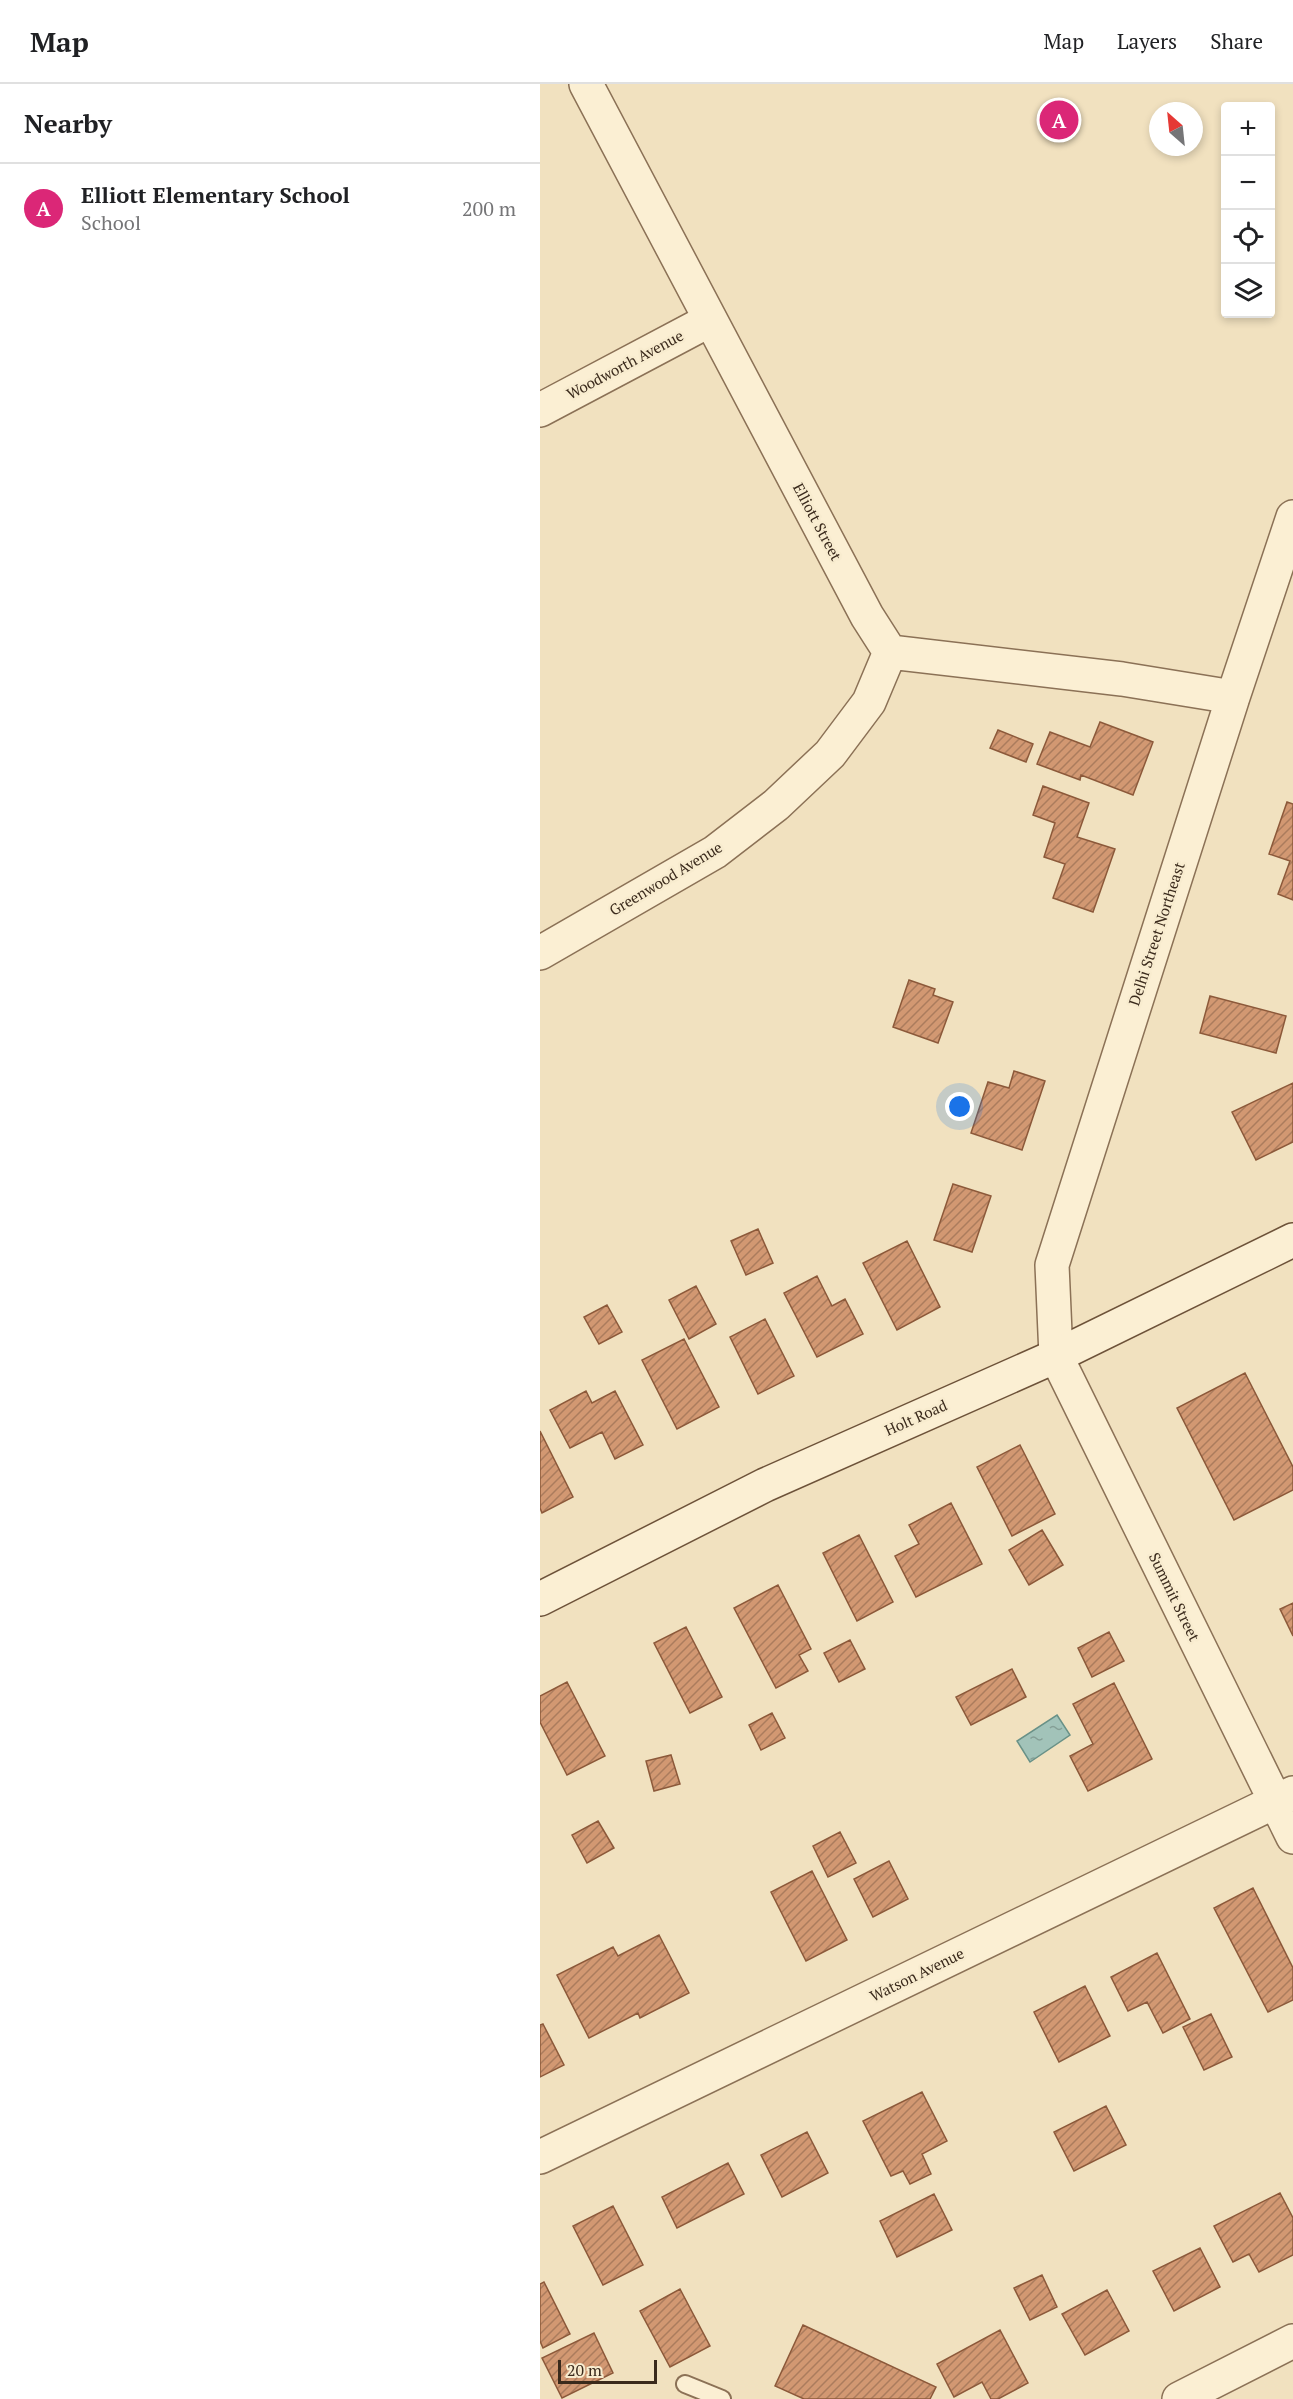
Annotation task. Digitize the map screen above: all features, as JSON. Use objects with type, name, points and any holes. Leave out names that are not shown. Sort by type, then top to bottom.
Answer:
[{"type":"street","name":"Elliott Street","points":[[586,84],[867,616],[890,652]]},
{"type":"street","name":"Woodworth Avenue","points":[[540,410],[710,320]]},
{"type":"street","name":"Delhi Street Northeast","points":[[1056,1356],[1052,1265],[1293,517]]},
{"type":"street","points":[[890,652],[1122,679],[1233,698]]},
{"type":"street","name":"Greenwood Avenue","points":[[540,953],[715,852],[776,805],[830,754],[843,737],[868,702],[890,652]]},
{"type":"street","name":"Holt Road","points":[[540,1599],[765,1485],[1056,1356],[1293,1240]]},
{"type":"street","name":"Summit Street","points":[[1056,1356],[1284,1798],[1293,1837]]},
{"type":"street","name":"Watson Avenue","points":[[540,2157],[1284,1798]]},
{"type":"street","points":[[1179,2399],[1293,2341]]},
{"type":"lane","points":[[685,2384],[722,2399]]},
{"type":"water","points":[[1057,1715],[1070,1735],[1030,1762],[1017,1741]]},
{"type":"building","points":[[1100,722],[1153,742],[1133,795],[1081,775],[1080,780],[1037,764],[1050,732],[1090,747]]},
{"type":"building","points":[[998,730],[1033,744],[1026,762],[990,748]]},
{"type":"building","points":[[1043,786],[1089,803],[1077,837],[1115,849],[1093,912],[1053,898],[1065,864],[1044,857],[1055,823],[1033,815]]},
{"type":"building","points":[[1287,802],[1293,804],[1293,900],[1278,894],[1290,861],[1269,854]]},
{"type":"building","points":[[909,980],[935,989],[933,995],[953,1002],[938,1043],[893,1027]]},
{"type":"building","points":[[1210,996],[1286,1016],[1276,1053],[1200,1033]]},
{"type":"building","points":[[1014,1071],[1045,1081],[1022,1150],[971,1133],[988,1082],[1009,1088]]},
{"type":"building","points":[[1293,1083],[1293,1142],[1256,1160],[1232,1112]]},
{"type":"building","points":[[953,1184],[991,1196],[972,1252],[934,1240]]},
{"type":"building","points":[[758,1229],[773,1263],[746,1275],[731,1241]]},
{"type":"building","points":[[907,1241],[940,1307],[897,1330],[863,1263]]},
{"type":"building","points":[[817,1276],[832,1306],[845,1299],[863,1334],[817,1357],[784,1293]]},
{"type":"building","points":[[696,1286],[716,1324],[689,1339],[669,1300]]},
{"type":"building","points":[[607,1305],[622,1332],[599,1344],[584,1317]]},
{"type":"building","points":[[765,1319],[794,1376],[758,1394],[730,1337]]},
{"type":"building","points":[[684,1339],[719,1407],[677,1429],[642,1360]]},
{"type":"building","points":[[1245,1373],[1293,1467],[1293,1490],[1234,1520],[1177,1408]]},
{"type":"building","points":[[586,1391],[592,1403],[615,1391],[643,1445],[615,1459],[602,1432],[570,1448],[550,1410]]},
{"type":"building","points":[[540,1431],[573,1497],[542,1513],[540,1508]]},
{"type":"building","points":[[1020,1445],[1055,1514],[1012,1536],[977,1467]]},
{"type":"building","points":[[951,1503],[982,1564],[916,1597],[895,1556],[919,1544],[909,1525]]},
{"type":"building","points":[[1042,1530],[1063,1565],[1029,1585],[1009,1550]]},
{"type":"building","points":[[859,1535],[893,1602],[857,1621],[823,1553]]},
{"type":"building","points":[[778,1585],[811,1649],[799,1655],[808,1671],[776,1688],[734,1608]]},
{"type":"building","points":[[1293,1603],[1293,1636],[1280,1609]]},
{"type":"building","points":[[686,1627],[722,1697],[690,1713],[654,1643]]},
{"type":"building","points":[[1109,1632],[1124,1661],[1092,1677],[1078,1648]]},
{"type":"building","points":[[850,1640],[865,1669],[839,1682],[824,1653]]},
{"type":"building","points":[[1012,1669],[1026,1697],[971,1725],[956,1697]]},
{"type":"building","points":[[567,1682],[605,1756],[567,1775],[540,1722],[540,1696]]},
{"type":"building","points":[[1114,1683],[1152,1759],[1088,1791],[1070,1756],[1093,1744],[1073,1704]]},
{"type":"building","points":[[772,1713],[785,1738],[761,1750],[749,1725]]},
{"type":"building","points":[[671,1755],[680,1784],[654,1791],[646,1761]]},
{"type":"building","points":[[598,1821],[614,1848],[587,1863],[572,1835]]},
{"type":"building","points":[[840,1832],[856,1863],[828,1877],[813,1846]]},
{"type":"building","points":[[889,1861],[908,1899],[873,1917],[854,1879]]},
{"type":"building","points":[[812,1871],[847,1940],[806,1961],[771,1892]]},
{"type":"building","points":[[1253,1888],[1293,1968],[1293,2000],[1268,2012],[1214,1908]]},
{"type":"building","points":[[659,1935],[689,1993],[640,2018],[638,2013],[589,2038],[557,1975],[613,1947],[618,1956]]},
{"type":"building","points":[[1157,1953],[1190,2019],[1163,2033],[1147,2002],[1128,2011],[1111,1977]]},
{"type":"building","points":[[1085,1986],[1110,2036],[1059,2062],[1034,2012]]},
{"type":"building","points":[[1211,2014],[1232,2057],[1204,2070],[1183,2027]]},
{"type":"building","points":[[543,2024],[564,2065],[540,2077],[540,2025]]},
{"type":"building","points":[[922,2092],[947,2141],[922,2154],[931,2174],[910,2184],[903,2171],[891,2176],[863,2121]]},
{"type":"building","points":[[1106,2106],[1126,2145],[1074,2171],[1054,2132]]},
{"type":"building","points":[[807,2132],[828,2173],[782,2197],[761,2155]]},
{"type":"building","points":[[728,2163],[744,2194],[677,2228],[662,2197]]},
{"type":"building","points":[[1280,2193],[1293,2218],[1293,2255],[1259,2272],[1249,2254],[1233,2262],[1214,2226]]},
{"type":"building","points":[[934,2194],[952,2230],[897,2257],[880,2221]]},
{"type":"building","points":[[613,2206],[643,2265],[603,2285],[573,2226]]},
{"type":"building","points":[[1200,2248],[1220,2287],[1174,2311],[1153,2271]]},
{"type":"building","points":[[1042,2275],[1057,2307],[1030,2320],[1014,2288]]},
{"type":"building","points":[[544,2282],[570,2334],[543,2348],[540,2341],[540,2284]]},
{"type":"building","points":[[680,2289],[710,2346],[670,2367],[640,2311]]},
{"type":"building","points":[[1107,2290],[1129,2331],[1085,2355],[1062,2314]]},
{"type":"building","points":[[803,2325],[936,2387],[930,2399],[804,2399],[775,2386]]},
{"type":"building","points":[[1000,2330],[1028,2383],[998,2399],[991,2399],[982,2382],[954,2397],[937,2364]]},
{"type":"building","points":[[594,2333],[613,2373],[562,2398],[542,2358]]},
{"type":"place","name":"Elliott Elementary School","points":[[1059,120]]}]
